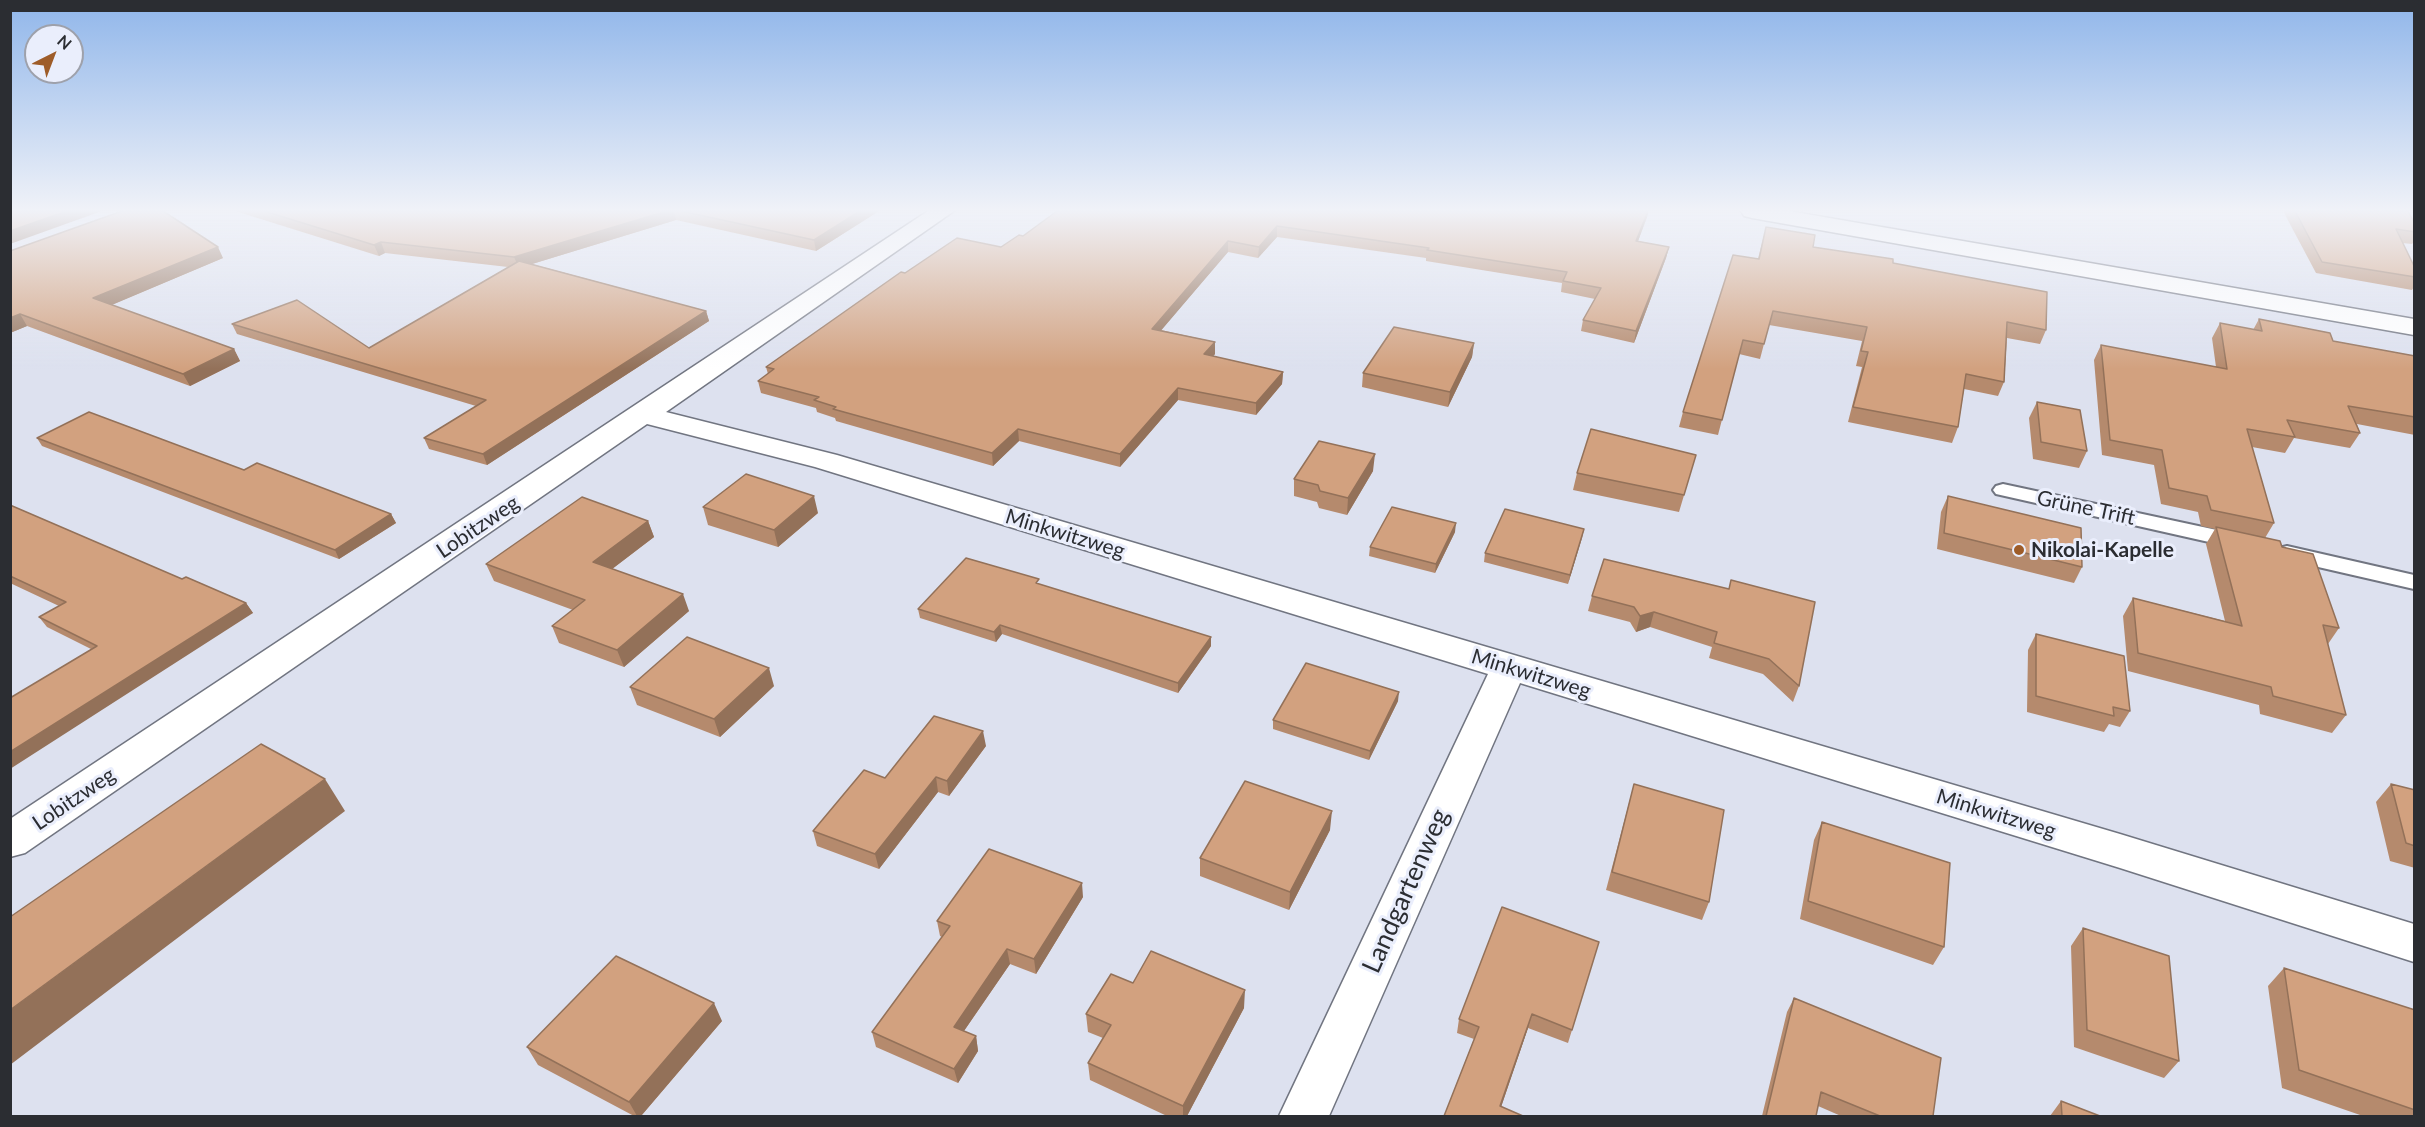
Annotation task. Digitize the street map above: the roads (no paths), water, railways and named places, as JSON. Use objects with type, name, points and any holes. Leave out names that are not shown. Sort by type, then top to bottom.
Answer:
[{"type":"street","name":"Lobitzweg","points":[[10,841],[866,264]]},
{"type":"street","points":[[2053,264],[2415,327]]},
{"type":"street","name":"Minkwitzweg","points":[[644,415],[826,461],[2415,943]]},
{"type":"street","name":"Landgartenweg","points":[[1304,1116],[1509,667]]},
{"type":"lane","name":"Grüne Trift","points":[[2003,490],[2415,582]]},
{"type":"place","name":"Nikolai-Kapelle","points":[[2019,550]]}]
